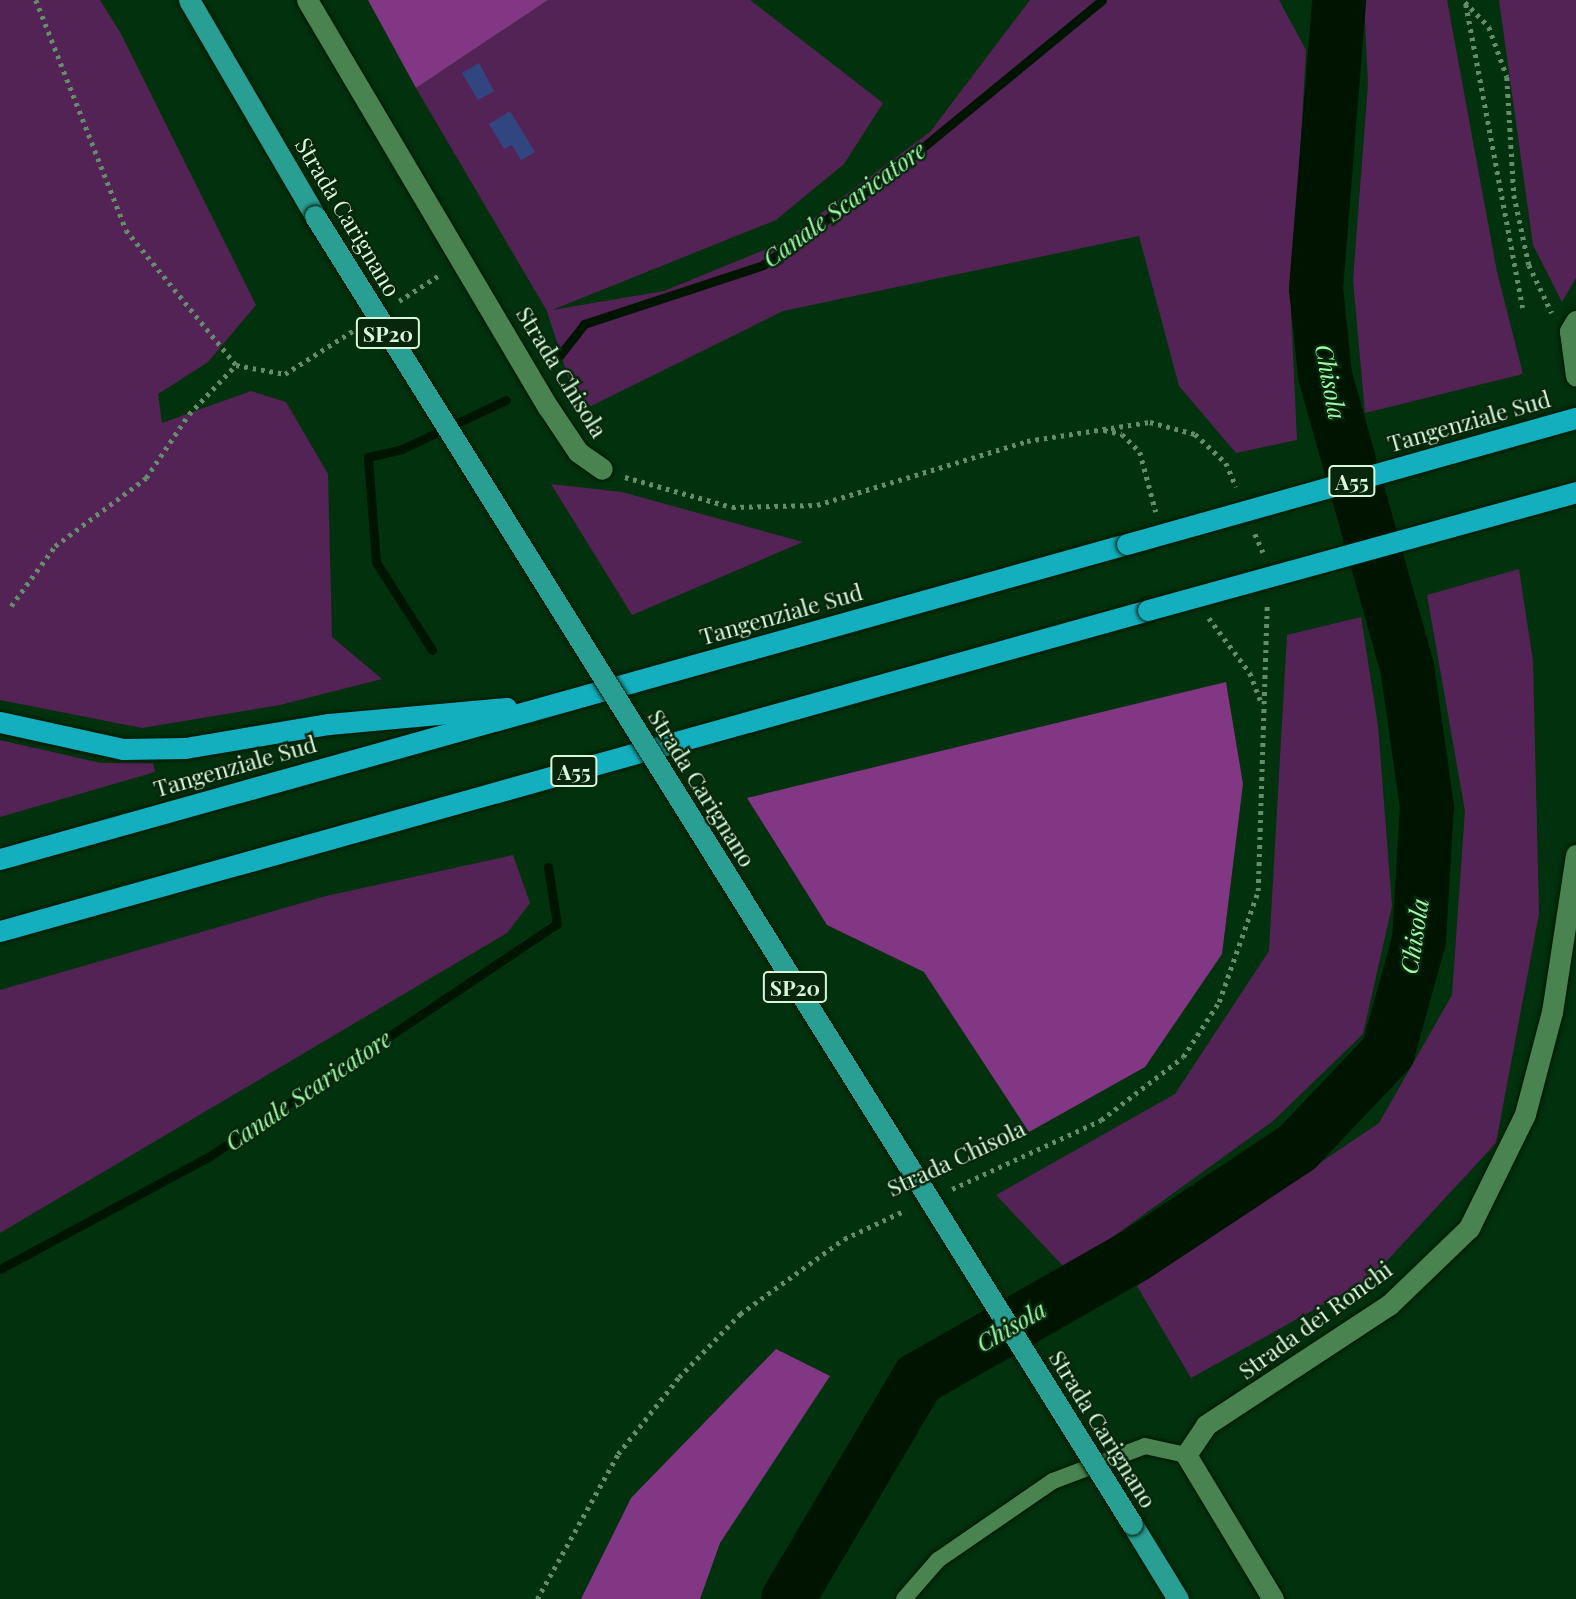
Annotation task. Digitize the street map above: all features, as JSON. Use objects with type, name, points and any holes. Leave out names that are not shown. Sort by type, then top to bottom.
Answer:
[{"type":"highway","name":"Tangenziale Sud","points":[[0,859],[1576,418]]},
{"type":"highway","name":"A55","points":[[0,931],[1576,492]]},
{"type":"highway","points":[[0,722],[123,749],[185,748],[329,724],[560,703]]},
{"type":"main road","name":"Strada Carignano","points":[[189,0],[315,216],[1178,1599]]},
{"type":"street","name":"Strada Chisola","points":[[307,0],[463,259],[548,407],[578,452],[603,469]]},
{"type":"street","points":[[1573,326],[1576,376]]},
{"type":"street","name":"Strada dei Ronchi","points":[[1186,1455],[1206,1425],[1389,1305],[1469,1227],[1525,1114],[1552,1012],[1576,855]]},
{"type":"street","points":[[1186,1455],[1273,1599]]},
{"type":"lane","points":[[904,1599],[937,1560],[1053,1481],[1145,1446],[1186,1455]]},
{"type":"path","points":[[36,0],[126,230],[236,365],[285,374],[367,322]]},
{"type":"path","points":[[1465,1],[1523,308]]},
{"type":"path","points":[[1465,1],[1489,27],[1507,77],[1514,195],[1529,265],[1545,306],[1573,326]]},
{"type":"path","points":[[390,307],[463,259]]},
{"type":"path","points":[[11,606],[55,546],[146,478],[189,414],[236,365]]},
{"type":"path","name":"Strada Chisola","points":[[603,469],[676,496],[732,507],[817,505],[1027,441],[1100,429],[1122,434],[1140,452],[1157,513]]},
{"type":"path","name":"Strada Chisola","points":[[942,1194],[1101,1120],[1190,1046],[1219,1002],[1258,891],[1263,709],[1250,673],[1202,610]]},
{"type":"path","name":"Strada Chisola","points":[[537,1599],[618,1454],[696,1359],[740,1314],[844,1239],[917,1205]]},
{"type":"shaded area","points":[[0,0],[100,0],[120,32],[256,305],[208,362],[158,394],[162,423],[251,391],[286,402],[328,474],[332,637],[382,679],[280,705],[142,728],[0,700]]},
{"type":"shaded area","points":[[368,0],[548,0],[416,88]]},
{"type":"shaded area","points":[[548,0],[750,0],[883,103],[844,164],[776,220],[552,310],[664,291],[781,243],[930,132],[1030,0],[1279,0],[1306,50],[1291,313],[1297,440],[1236,453],[1179,386],[1139,236],[783,311],[579,412],[547,311],[416,88]]},
{"type":"shaded area","points":[[1364,0],[1447,0],[1497,272],[1523,374],[1365,413],[1353,280],[1368,84]]},
{"type":"shaded area","points":[[1499,0],[1576,0],[1576,278],[1562,302],[1533,245]]},
{"type":"shaded area","points":[[551,484],[622,492],[803,542],[632,615]]},
{"type":"shaded area","points":[[1519,569],[1533,661],[1539,914],[1496,1143],[1371,1278],[1191,1378],[1137,1286],[1379,1123],[1452,995],[1465,811],[1427,595]]},
{"type":"shaded area","points":[[1361,617],[1378,726],[1392,906],[1363,1034],[1273,1121],[1067,1270],[996,1195],[1175,1094],[1269,951],[1287,635]]},
{"type":"shaded area","points":[[1226,682],[1243,784],[1222,954],[1145,1067],[1029,1132],[924,972],[827,925],[747,798]]},
{"type":"shaded area","points":[[0,740],[101,763],[153,763],[155,772],[0,817]]},
{"type":"shaded area","points":[[513,855],[530,903],[507,933],[0,1233],[0,990],[326,896]]},
{"type":"shaded area","points":[[776,1349],[830,1376],[720,1543],[700,1599],[581,1599],[631,1498]]},
{"type":"building","points":[[479,63],[494,91],[478,100],[462,73]]},
{"type":"building","points":[[510,111],[535,152],[521,160],[512,145],[504,149],[489,124]]},
{"type":"waterway","name":"Canale Scaricatore","points":[[560,355],[584,324],[763,265],[894,171],[1102,0]]},
{"type":"waterway","name":"Chisola","points":[[788,1599],[918,1379],[1134,1256],[1297,1148],[1388,1052],[1419,940],[1427,807],[1407,667],[1325,375],[1316,288],[1339,0]]},
{"type":"waterway","name":"Canale Scaricatore","points":[[432,650],[376,562],[368,457],[402,449],[506,400]]},
{"type":"waterway","name":"Canale Scaricatore","points":[[0,1269],[210,1156],[557,924],[548,867]]}]
